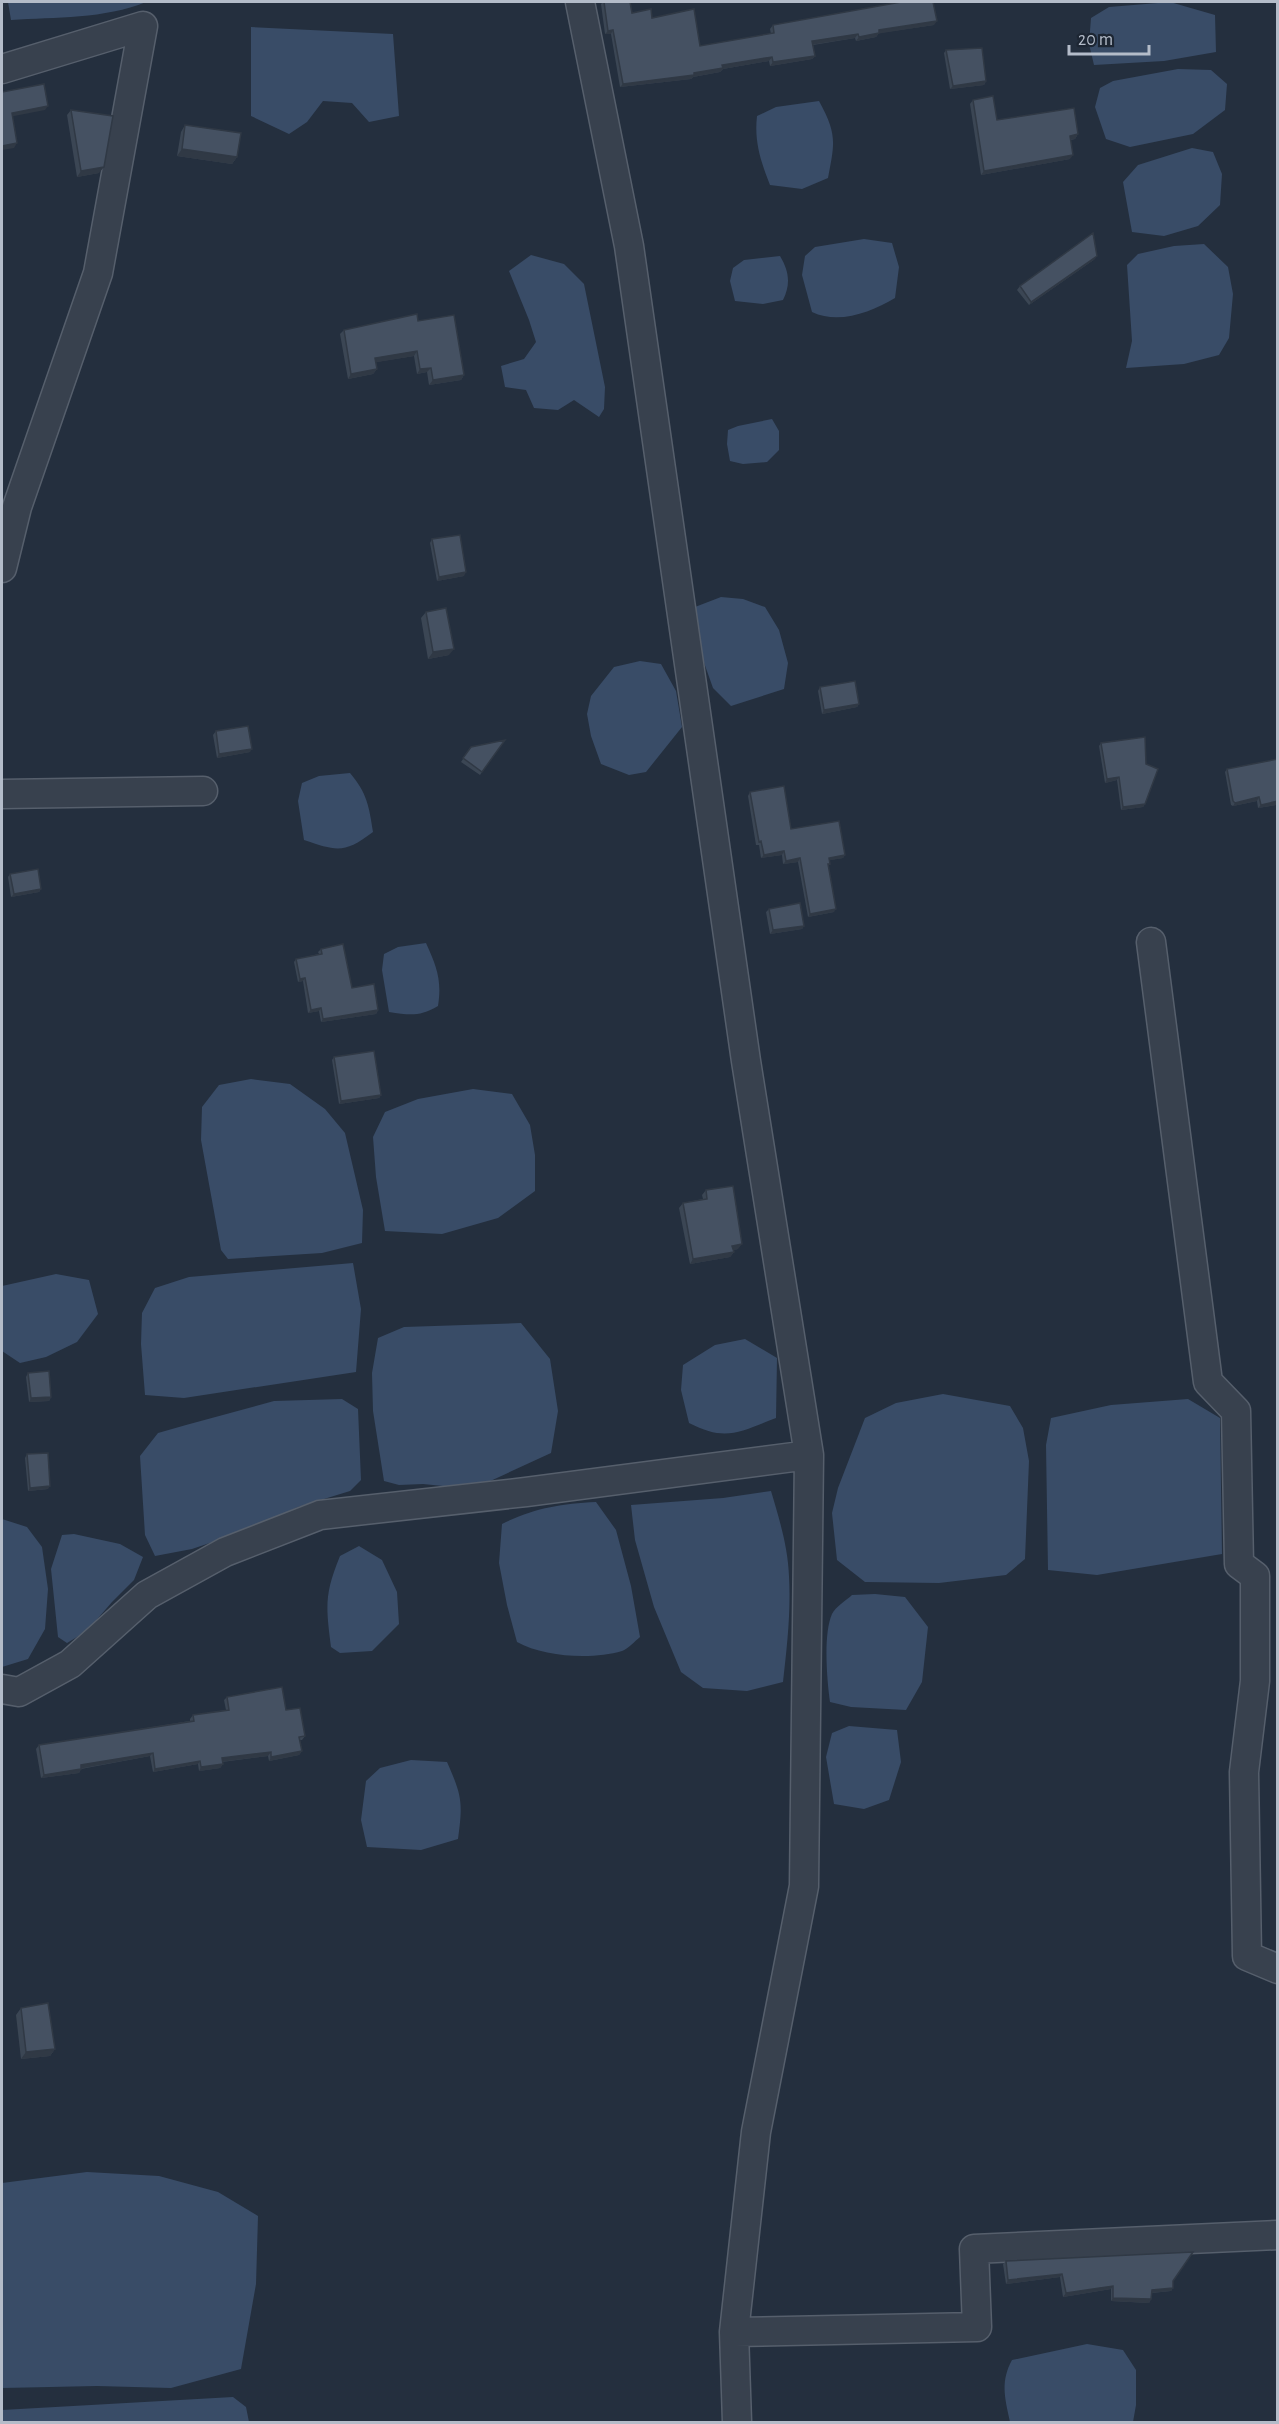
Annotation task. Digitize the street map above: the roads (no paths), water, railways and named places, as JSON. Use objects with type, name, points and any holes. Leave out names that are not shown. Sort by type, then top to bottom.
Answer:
[{"type":"street","points":[[580,2],[629,246],[746,1061],[809,1455],[804,1886],[756,2132],[734,2332],[737,2422]]},
{"type":"street","points":[[2,69],[143,26],[98,273],[17,507],[2,568]]},
{"type":"street","points":[[2,794],[203,791]]},
{"type":"street","points":[[1152,942],[1208,1382],[1236,1411],[1239,1564],[1255,1576],[1255,1681],[1244,1772],[1246,1956],[1278,1969]]},
{"type":"street","points":[[2,1689],[19,1692],[70,1664],[147,1595],[225,1552],[320,1515],[526,1492],[809,1455]]},
{"type":"street","points":[[734,2332],[978,2327],[974,2249],[1278,2235]]},
{"type":"water","points":[[8,2],[146,2],[114,12],[11,20]]},
{"type":"water","points":[[1170,2],[1215,15],[1216,52],[1164,61],[1094,65],[1089,44],[1091,18],[1109,7]]},
{"type":"water","points":[[251,27],[393,34],[399,116],[369,122],[352,103],[323,101],[307,122],[289,134],[251,116]]},
{"type":"water","points":[[1178,69],[1211,70],[1227,84],[1225,110],[1193,134],[1130,147],[1106,139],[1095,107],[1100,88],[1113,81]]},
{"type":"water","points":[[819,101],[829,122],[833,138],[828,178],[802,189],[770,185],[759,152],[756,135],[757,116],[776,107]]},
{"type":"water","points":[[1192,148],[1213,152],[1222,174],[1220,205],[1198,226],[1164,236],[1132,232],[1123,182],[1138,165]]},
{"type":"water","points":[[864,239],[892,243],[899,267],[895,298],[876,308],[844,317],[822,316],[812,312],[802,275],[805,256],[815,247]]},
{"type":"water","points":[[1204,244],[1228,267],[1233,294],[1229,338],[1219,355],[1184,364],[1126,368],[1132,341],[1127,265],[1138,254],[1174,246]]},
{"type":"water","points":[[531,255],[564,264],[584,284],[605,387],[604,409],[599,417],[574,400],[558,410],[534,408],[526,390],[505,387],[501,366],[524,359],[536,342],[509,271]]},
{"type":"water","points":[[780,256],[788,278],[783,300],[763,304],[735,301],[730,281],[733,268],[744,260]]},
{"type":"water","points":[[772,419],[779,431],[779,450],[767,462],[743,464],[730,461],[727,444],[728,430]]},
{"type":"water","points":[[721,597],[743,599],[765,607],[779,630],[788,663],[784,689],[731,706],[713,688],[691,626],[695,607]]},
{"type":"water","points":[[640,661],[661,664],[676,691],[682,727],[646,772],[629,775],[601,764],[591,736],[587,714],[591,696],[614,667]]},
{"type":"water","points":[[350,773],[366,800],[373,832],[355,844],[340,848],[304,840],[298,801],[302,783],[319,776]]},
{"type":"water","points":[[426,943],[438,974],[438,1006],[414,1014],[389,1012],[382,970],[384,954],[398,947]]},
{"type":"water","points":[[251,1079],[290,1084],[325,1109],[345,1133],[363,1210],[362,1243],[322,1253],[228,1259],[221,1250],[201,1140],[202,1107],[219,1085]]},
{"type":"water","points":[[473,1089],[512,1094],[530,1125],[535,1155],[535,1191],[498,1218],[442,1234],[385,1231],[376,1177],[373,1137],[385,1112],[418,1099]]},
{"type":"water","points":[[353,1263],[361,1309],[356,1372],[184,1398],[145,1395],[141,1344],[142,1313],[155,1288],[189,1277]]},
{"type":"water","points":[[56,1274],[89,1280],[98,1314],[77,1342],[46,1357],[20,1363],[2,1351],[2,1286]]},
{"type":"water","points":[[521,1323],[550,1359],[558,1411],[551,1453],[473,1489],[423,1484],[399,1485],[384,1481],[373,1411],[372,1373],[378,1338],[404,1327]]},
{"type":"water","points":[[745,1339],[777,1358],[776,1418],[732,1433],[713,1432],[689,1423],[681,1390],[683,1365],[715,1345]]},
{"type":"water","points":[[943,1394],[1010,1406],[1023,1428],[1029,1461],[1025,1559],[1006,1575],[939,1583],[865,1582],[837,1560],[832,1513],[838,1488],[865,1418],[896,1403]]},
{"type":"water","points":[[342,1399],[358,1409],[361,1480],[350,1491],[298,1507],[248,1530],[192,1549],[155,1556],[145,1535],[140,1456],[158,1433],[274,1401]]},
{"type":"water","points":[[1188,1399],[1220,1418],[1222,1554],[1097,1575],[1048,1570],[1046,1445],[1051,1418],[1111,1405]]},
{"type":"water","points":[[771,1491],[785,1543],[789,1576],[789,1616],[783,1682],[747,1691],[703,1688],[681,1672],[654,1607],[635,1540],[631,1505],[723,1498]]},
{"type":"water","points":[[596,1502],[616,1530],[631,1586],[640,1637],[622,1651],[597,1656],[554,1654],[517,1642],[499,1563],[502,1524],[525,1514],[548,1508]]},
{"type":"water","points":[[2,1519],[27,1527],[42,1547],[48,1589],[45,1629],[28,1659],[2,1667]]},
{"type":"water","points":[[74,1534],[120,1544],[143,1557],[134,1580],[87,1631],[67,1643],[58,1637],[51,1569],[62,1535]]},
{"type":"water","points":[[359,1546],[382,1560],[397,1592],[399,1624],[372,1651],[340,1653],[331,1647],[327,1611],[329,1591],[340,1556]]},
{"type":"water","points":[[875,1594],[905,1597],[928,1627],[922,1682],[906,1710],[851,1707],[830,1702],[827,1633],[832,1614],[852,1595]]},
{"type":"water","points":[[849,1726],[897,1730],[901,1762],[889,1800],[864,1809],[834,1804],[826,1757],[832,1733]]},
{"type":"water","points":[[411,1760],[447,1762],[460,1799],[458,1839],[421,1850],[367,1847],[361,1820],[366,1781],[380,1768]]},
{"type":"water","points":[[87,2172],[159,2176],[218,2192],[258,2216],[256,2284],[241,2369],[171,2388],[97,2386],[2,2388],[2,2183]]},
{"type":"water","points":[[1087,2344],[1123,2350],[1136,2370],[1136,2405],[1133,2422],[1010,2422],[1005,2398],[1005,2383],[1012,2360]]},
{"type":"water","points":[[233,2397],[246,2407],[249,2422],[2,2422],[2,2410]]}]
